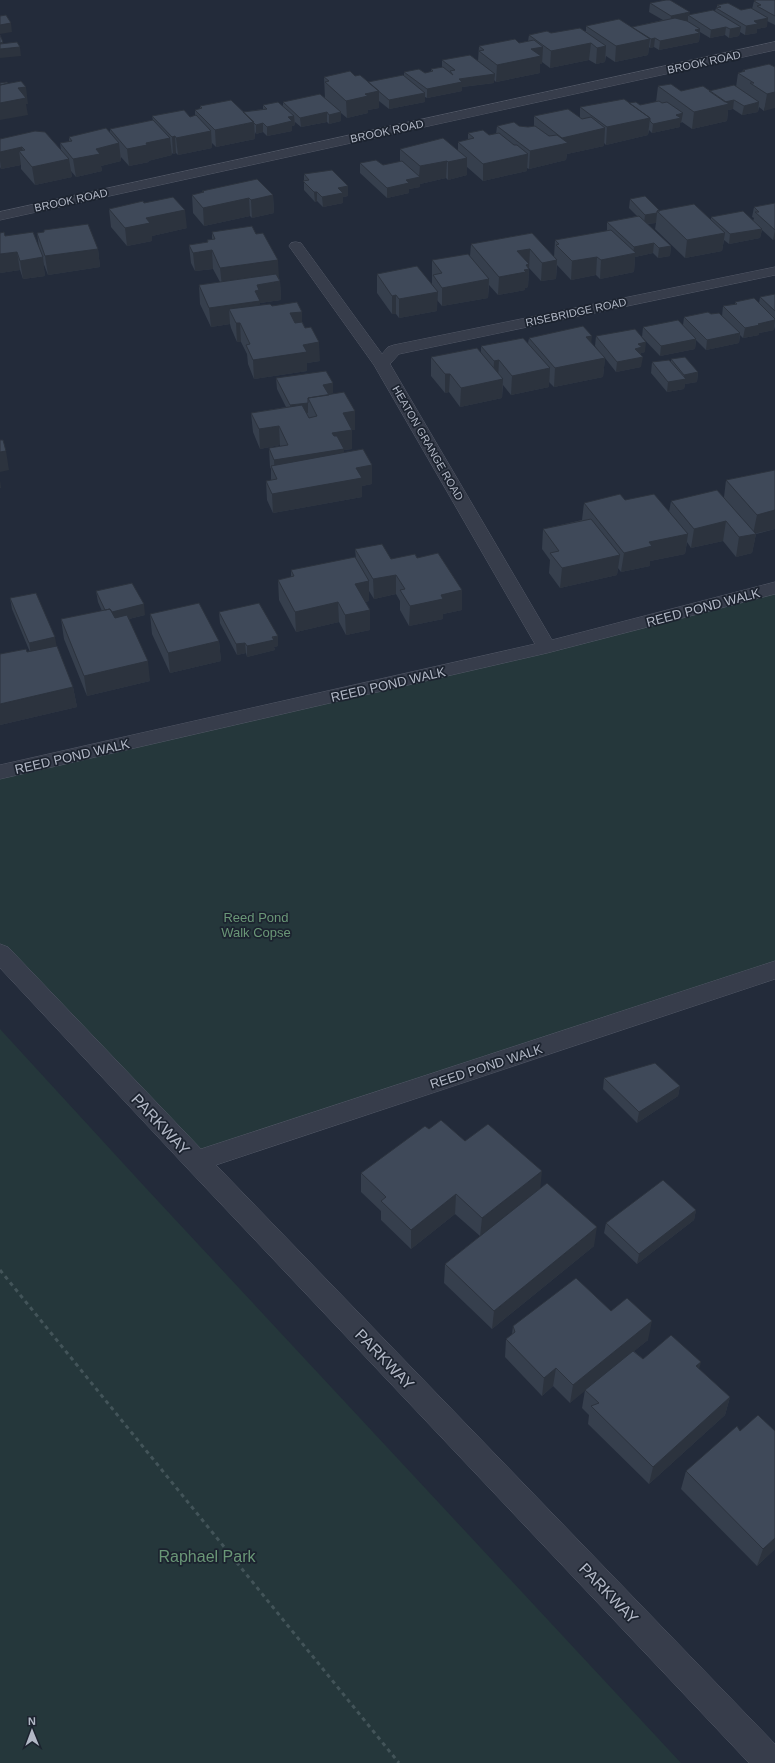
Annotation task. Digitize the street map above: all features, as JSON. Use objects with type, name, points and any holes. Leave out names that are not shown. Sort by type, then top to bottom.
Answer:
[{"type":"street","name":"BROOK ROAD","points":[[0,216],[775,46]]},
{"type":"street","name":"HEATON GRANGE ROAD","points":[[296,246],[382,364],[548,648]]},
{"type":"street","name":"RISEBRIDGE ROAD","points":[[382,364],[394,350],[775,271]]},
{"type":"street","name":"REED POND WALK","points":[[0,772],[548,648],[775,588]]},
{"type":"street","name":"PARKWAY","points":[[0,953],[196,1161],[771,1763]]},
{"type":"street","name":"REED POND WALK","points":[[196,1161],[775,970]]},
{"type":"path","points":[[0,1270],[399,1763]]},
{"type":"green space","name":"Reed Pond Walk Copse","points":[[775,588],[775,970],[196,1161],[0,953],[0,772]]},
{"type":"green space","name":"Raphael Park","points":[[0,1029],[144,1186],[681,1763],[0,1763]]},
{"type":"building","points":[[670,0],[690,12],[671,16],[650,3]]},
{"type":"building","points":[[775,0],[775,16],[757,6],[761,5],[754,1]]},
{"type":"building","points":[[728,3],[741,10],[751,8],[768,18],[754,21],[758,24],[746,26],[716,8],[721,7],[717,5]]},
{"type":"building","points":[[713,10],[741,27],[730,29],[726,27],[711,30],[688,15]]},
{"type":"building","points":[[6,15],[11,23],[0,25],[0,16]]},
{"type":"building","points":[[675,18],[687,21],[700,29],[695,30],[700,33],[660,41],[655,38],[651,39],[632,27]]},
{"type":"building","points":[[619,19],[650,39],[616,46],[586,26]]},
{"type":"building","points":[[580,28],[606,46],[597,48],[591,43],[551,51],[529,35],[547,31],[551,33]]},
{"type":"building","points":[[0,35],[3,42],[0,43]]},
{"type":"building","points":[[515,39],[519,43],[534,40],[543,47],[531,49],[541,56],[497,65],[479,51],[484,50],[479,46]]},
{"type":"building","points":[[17,42],[20,47],[0,49],[0,44]]},
{"type":"building","points":[[470,55],[495,74],[459,79],[462,82],[427,89],[404,72],[419,69],[425,73],[433,71],[431,69],[443,67],[453,75],[450,71],[455,70],[442,60]]},
{"type":"building","points":[[769,64],[775,67],[775,92],[767,94],[750,83],[754,83],[738,73],[745,71],[743,70]]},
{"type":"building","points":[[350,71],[355,76],[360,75],[379,91],[365,94],[368,96],[346,101],[325,82],[329,81],[324,77]]},
{"type":"building","points":[[403,75],[425,93],[389,100],[368,82]]},
{"type":"building","points":[[21,81],[26,87],[18,88],[26,98],[0,103],[0,85]]},
{"type":"building","points":[[0,83],[8,83],[0,85]]},
{"type":"building","points":[[671,84],[681,91],[703,86],[729,104],[694,112],[658,86]]},
{"type":"building","points":[[734,85],[759,102],[744,106],[734,100],[725,102],[709,91]]},
{"type":"building","points":[[320,94],[341,112],[329,115],[327,112],[300,118],[283,102]]},
{"type":"building","points":[[624,99],[650,118],[607,127],[580,107]]},
{"type":"building","points":[[231,100],[254,122],[215,130],[195,110],[202,108],[200,106]]},
{"type":"building","points":[[659,101],[662,103],[667,102],[683,113],[676,115],[681,118],[653,124],[650,121],[650,118],[629,103],[636,102],[640,105]]},
{"type":"building","points":[[278,102],[294,116],[288,117],[292,121],[267,127],[263,123],[256,125],[243,112],[267,109],[263,105]]},
{"type":"building","points":[[568,109],[582,119],[591,117],[605,128],[562,138],[534,116]]},
{"type":"building","points":[[184,110],[190,117],[196,115],[211,131],[176,138],[175,136],[172,137],[152,116]]},
{"type":"building","points":[[153,120],[170,138],[127,149],[110,129]]},
{"type":"building","points":[[514,122],[519,126],[535,126],[549,136],[557,135],[568,143],[530,151],[497,126]]},
{"type":"building","points":[[106,128],[119,143],[96,149],[100,154],[73,159],[60,143],[72,141],[69,137]]},
{"type":"building","points":[[483,130],[489,135],[499,133],[528,154],[483,164],[458,142],[474,138],[468,133]]},
{"type":"building","points":[[35,131],[45,132],[69,159],[32,167],[19,151],[25,150],[22,147],[0,152],[0,139]]},
{"type":"building","points":[[443,138],[467,158],[420,166],[400,149]]},
{"type":"building","points":[[376,160],[383,165],[402,161],[420,177],[406,180],[409,183],[387,188],[360,163]]},
{"type":"building","points":[[332,170],[348,186],[338,188],[343,193],[322,197],[317,192],[314,192],[303,181],[309,180],[304,174]]},
{"type":"building","points":[[257,179],[273,195],[251,200],[249,198],[203,208],[192,195],[204,192],[202,191]]},
{"type":"building","points":[[645,196],[660,211],[645,215],[630,199]]},
{"type":"building","points":[[173,197],[185,210],[146,218],[150,223],[125,228],[109,209],[143,201],[144,203]]},
{"type":"building","points":[[775,203],[775,230],[755,212],[759,212],[754,207]]},
{"type":"building","points":[[694,204],[725,233],[687,240],[657,211]]},
{"type":"building","points":[[743,211],[762,229],[730,234],[711,217]]},
{"type":"building","points":[[639,216],[671,246],[659,248],[654,243],[634,247],[607,222]]},
{"type":"building","points":[[88,224],[98,249],[45,256],[37,233],[44,232],[44,230]]},
{"type":"building","points":[[252,226],[256,234],[263,233],[278,260],[220,268],[212,250],[193,253],[189,245],[208,242],[207,240],[215,239],[212,232]]},
{"type":"building","points":[[611,230],[636,253],[601,260],[597,257],[572,261],[556,245],[559,244],[555,240]]},
{"type":"building","points":[[4,232],[5,236],[33,232],[43,257],[20,261],[17,252],[0,254],[0,233]]},
{"type":"building","points":[[532,233],[557,260],[542,263],[530,249],[517,251],[529,264],[526,265],[529,269],[524,270],[526,272],[499,277],[471,244]]},
{"type":"building","points":[[468,254],[489,279],[442,288],[433,275],[442,273],[432,260]]},
{"type":"building","points":[[417,266],[438,292],[399,299],[396,295],[392,296],[377,274]]},
{"type":"building","points":[[276,274],[280,281],[257,285],[259,290],[255,291],[260,301],[209,308],[199,285]]},
{"type":"building","points":[[775,294],[775,311],[760,297]]},
{"type":"building","points":[[754,298],[775,320],[745,328],[723,306],[737,304],[735,302]]},
{"type":"building","points":[[297,302],[302,312],[290,313],[295,323],[302,322],[305,328],[311,327],[319,342],[303,345],[307,352],[253,360],[246,345],[250,344],[240,323],[236,323],[229,309],[270,304],[272,306]]},
{"type":"building","points":[[708,312],[711,314],[719,313],[740,333],[707,340],[684,317]]},
{"type":"building","points":[[678,320],[696,339],[661,346],[643,327]]},
{"type":"building","points":[[583,326],[592,336],[586,337],[605,358],[555,368],[529,338]]},
{"type":"building","points":[[635,329],[646,342],[638,344],[642,347],[635,349],[643,357],[617,362],[596,336]]},
{"type":"building","points":[[523,338],[550,368],[512,376],[499,360],[494,361],[481,346]]},
{"type":"building","points":[[477,348],[503,379],[461,388],[450,374],[445,374],[431,357]]},
{"type":"building","points":[[685,357],[698,372],[684,375],[671,359]]},
{"type":"building","points":[[669,360],[686,379],[668,382],[652,362]]},
{"type":"building","points":[[326,371],[333,383],[323,385],[329,395],[308,398],[308,403],[290,405],[276,378]]},
{"type":"building","points":[[344,392],[355,411],[343,413],[352,430],[332,433],[334,436],[337,436],[344,449],[274,460],[269,448],[288,445],[279,426],[259,429],[251,413],[302,405],[309,418],[317,416],[308,398]]},
{"type":"building","points":[[0,440],[3,440],[6,451],[0,452]]},
{"type":"building","points":[[363,449],[372,465],[356,468],[362,478],[272,494],[266,481],[277,479],[271,466]]},
{"type":"building","points":[[775,470],[775,510],[757,515],[726,480]]},
{"type":"building","points":[[717,490],[756,534],[739,537],[726,521],[694,529],[671,501]]},
{"type":"building","points":[[620,494],[625,500],[654,494],[688,534],[649,542],[652,546],[624,553],[584,503]]},
{"type":"building","points":[[591,519],[620,555],[562,568],[550,553],[559,551],[543,529]]},
{"type":"building","points":[[382,544],[391,559],[415,554],[417,558],[438,553],[462,590],[441,595],[443,599],[410,606],[400,590],[405,589],[396,575],[373,579],[355,549]]},
{"type":"building","points":[[355,557],[369,581],[355,584],[370,610],[345,615],[338,602],[295,612],[278,580],[294,576],[291,570]]},
{"type":"building","points":[[132,583],[144,604],[112,612],[110,609],[105,610],[96,591]]},
{"type":"building","points":[[36,593],[55,637],[29,643],[10,598]]},
{"type":"building","points":[[199,603],[219,641],[168,653],[150,614]]},
{"type":"building","points":[[259,603],[278,636],[272,637],[274,640],[247,646],[245,643],[236,644],[219,612]]},
{"type":"building","points":[[110,609],[115,618],[127,615],[148,661],[84,676],[61,619]]},
{"type":"building","points":[[57,646],[73,687],[0,704],[0,654],[26,649],[27,652]]},
{"type":"building","points":[[655,1063],[680,1086],[639,1112],[604,1078]]},
{"type":"building","points":[[441,1120],[465,1141],[488,1124],[542,1171],[482,1218],[456,1194],[411,1230],[381,1201],[386,1197],[361,1173],[425,1126],[429,1129]]},
{"type":"building","points":[[663,1180],[696,1210],[639,1254],[606,1223]]},
{"type":"building","points":[[547,1183],[597,1227],[494,1311],[445,1264]]},
{"type":"building","points":[[576,1278],[611,1311],[627,1298],[652,1321],[573,1385],[556,1368],[544,1378],[506,1339],[515,1332],[513,1326]]},
{"type":"building","points":[[671,1335],[701,1362],[696,1366],[730,1397],[653,1467],[591,1406],[599,1403],[585,1390],[633,1351],[643,1359]]},
{"type":"building","points":[[758,1415],[775,1431],[775,1538],[763,1549],[686,1471],[737,1426],[740,1431]]}]
